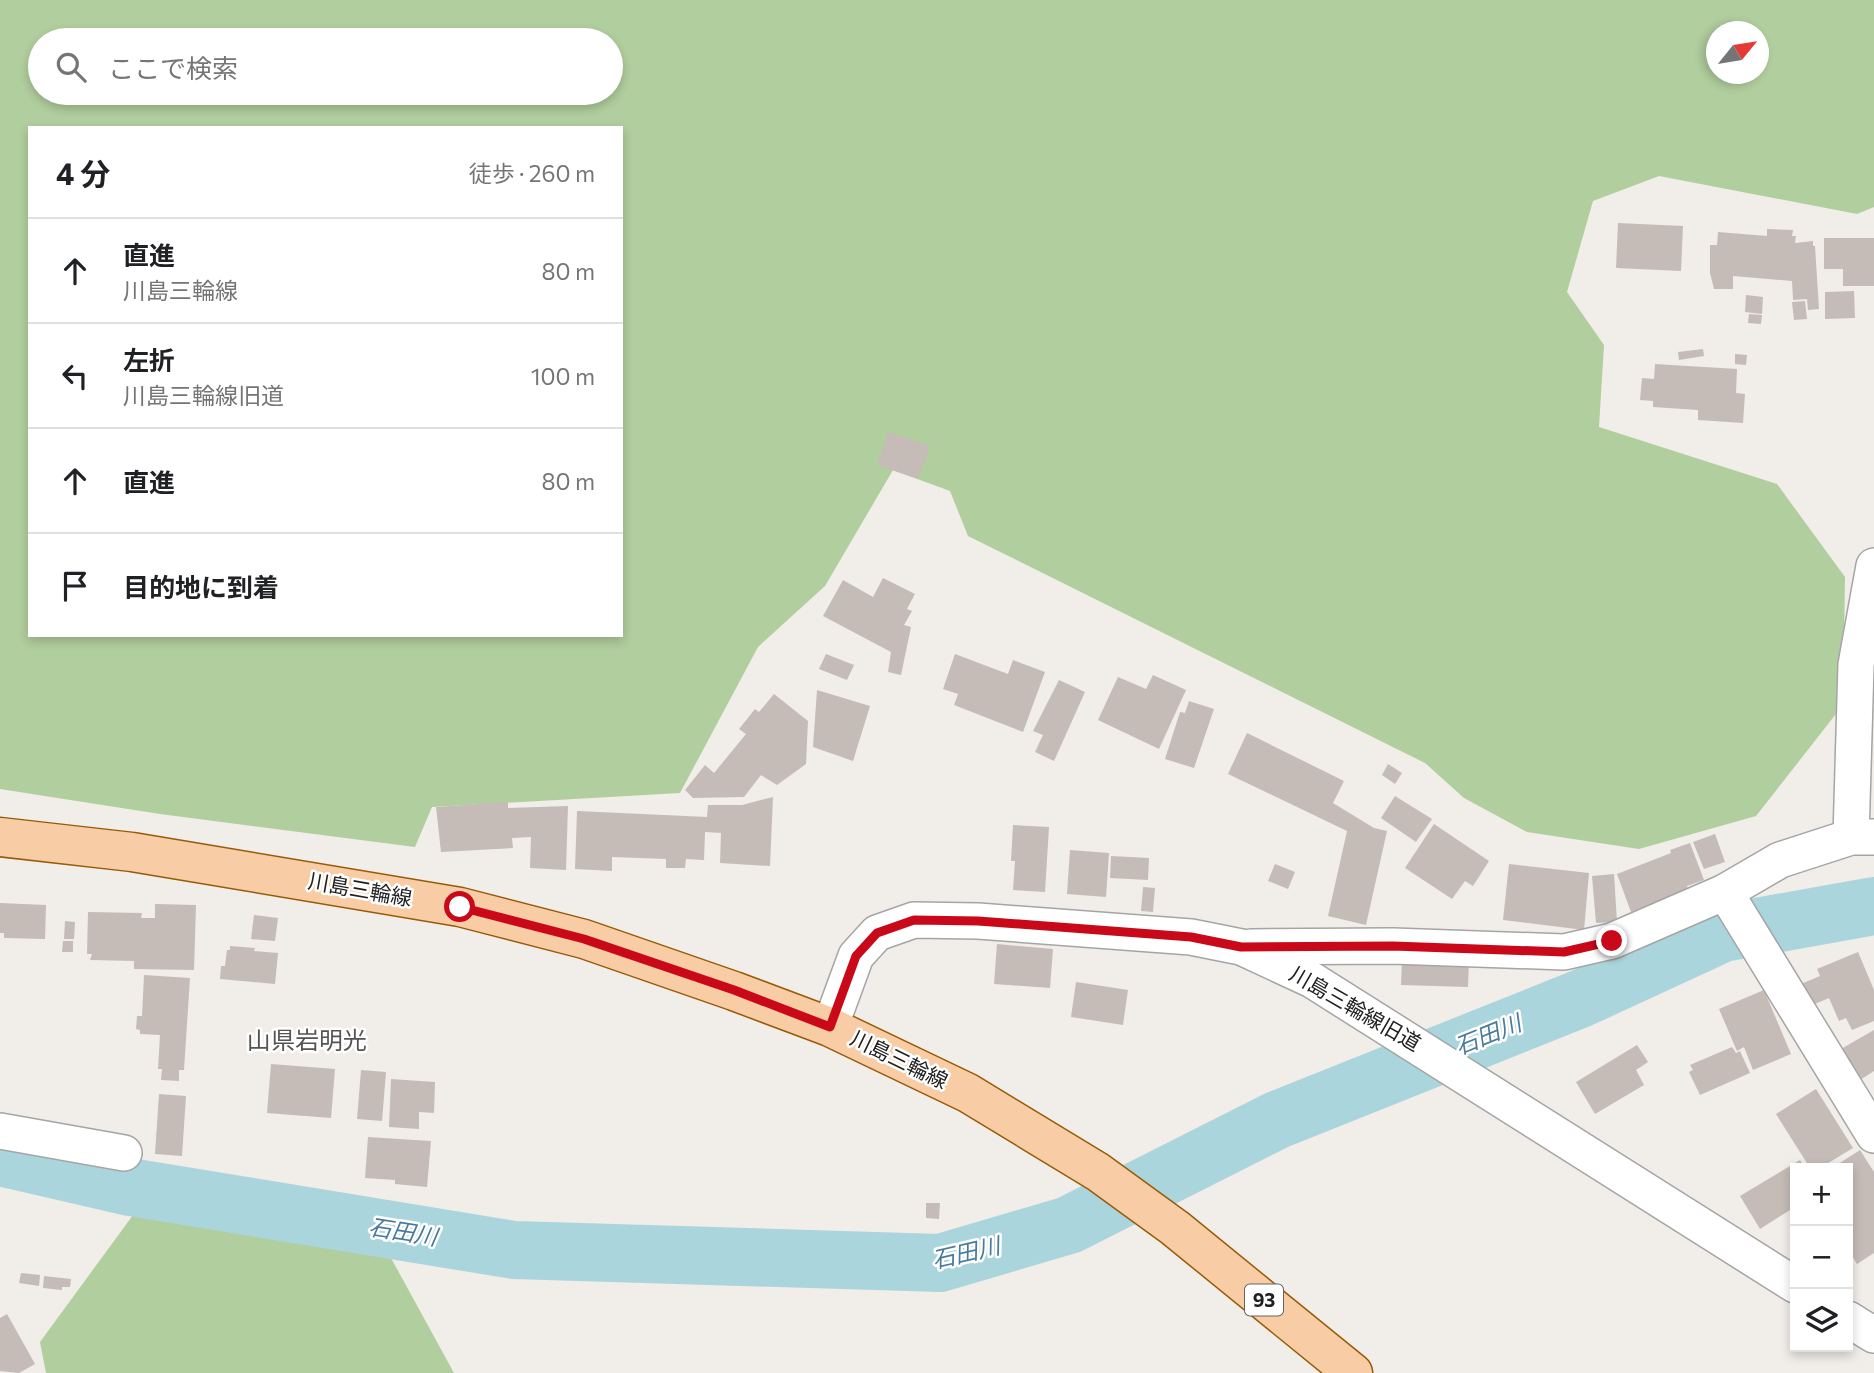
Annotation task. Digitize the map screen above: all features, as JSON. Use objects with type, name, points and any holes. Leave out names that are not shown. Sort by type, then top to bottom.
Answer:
[{"type":"main road","name":"川島三輪線","points":[[0,837],[132,852],[460,907],[584,939],[734,990],[830,1027],[968,1093],[1098,1172],[1175,1228],[1353,1373]]},
{"type":"street","points":[[1241,947],[1393,946],[1564,952],[1612,941],[1729,898],[1780,860],[1863,837],[1856,665],[1874,566]]},
{"type":"street","points":[[1729,898],[1874,1135]]},
{"type":"street","name":"川島三輪線旧道","points":[[830,1027],[856,956],[877,933],[914,920],[978,921],[1191,937],[1241,947],[1312,980],[1790,1282]]},
{"type":"street","points":[[0,1130],[124,1153]]},
{"type":"street","points":[[1853,1322],[1874,1335]]},
{"type":"green space","points":[[0,0],[1874,0],[1874,207],[1857,214],[1659,176],[1593,201],[1567,292],[1604,345],[1599,427],[1777,484],[1845,577],[1843,705],[1756,816],[1639,849],[1527,832],[1464,798],[1425,763],[968,536],[950,491],[893,470],[825,586],[758,647],[680,793],[432,807],[415,847],[160,814],[0,789]]},
{"type":"green space","points":[[147,1196],[391,1258],[454,1373],[46,1373],[40,1342]]},
{"type":"building","points":[[1618,223],[1683,226],[1681,271],[1616,268]]},
{"type":"building","points":[[1767,229],[1793,230],[1795,243],[1813,241],[1819,309],[1808,310],[1807,299],[1793,300],[1792,281],[1733,276],[1733,289],[1714,289],[1710,273],[1710,245],[1717,245],[1718,232],[1767,236]]},
{"type":"building","points":[[1824,238],[1874,238],[1874,286],[1843,286],[1843,269],[1824,269]]},
{"type":"building","points":[[1854,291],[1855,318],[1825,319],[1825,292]]},
{"type":"building","points":[[1746,295],[1763,297],[1762,314],[1745,312]]},
{"type":"building","points":[[1805,301],[1807,319],[1794,320],[1792,302]]},
{"type":"building","points":[[1749,314],[1762,315],[1761,324],[1748,323]]},
{"type":"building","points":[[1703,349],[1704,356],[1679,360],[1678,352]]},
{"type":"building","points":[[1735,354],[1747,355],[1746,365],[1735,364]]},
{"type":"building","points":[[1655,364],[1737,369],[1736,393],[1745,394],[1743,423],[1698,420],[1698,410],[1653,407],[1653,401],[1640,400],[1642,378],[1654,379]]},
{"type":"building","points":[[888,432],[930,446],[918,479],[877,465]]},
{"type":"building","points":[[883,578],[915,594],[907,609],[912,611],[904,625],[911,627],[901,675],[888,672],[891,652],[823,616],[843,580],[873,597]]},
{"type":"building","points":[[826,654],[854,665],[847,680],[819,669]]},
{"type":"building","points":[[955,654],[1008,674],[1013,660],[1045,672],[1023,732],[954,705],[958,694],[943,689]]},
{"type":"building","points":[[1153,675],[1186,690],[1159,749],[1098,720],[1118,677],[1146,689]]},
{"type":"building","points":[[1059,680],[1085,692],[1054,761],[1035,752],[1043,735],[1033,731]]},
{"type":"building","points":[[817,690],[870,706],[853,761],[813,747]]},
{"type":"building","points":[[774,694],[808,721],[806,764],[777,785],[761,775],[744,797],[693,798],[685,790],[705,765],[714,773],[746,734],[739,729],[755,709],[759,712]]},
{"type":"building","points":[[1189,701],[1214,709],[1194,768],[1165,759],[1180,712],[1185,713]]},
{"type":"building","points":[[1247,733],[1344,781],[1333,803],[1374,828],[1387,831],[1366,925],[1328,916],[1347,831],[1228,774]]},
{"type":"building","points":[[1388,764],[1402,773],[1395,784],[1382,775]]},
{"type":"building","points":[[1395,796],[1432,819],[1416,842],[1381,818]]},
{"type":"building","points":[[773,797],[770,866],[720,863],[721,833],[705,832],[704,860],[686,859],[685,868],[666,868],[666,859],[612,857],[612,871],[575,869],[577,811],[707,817],[708,805],[742,805]]},
{"type":"building","points":[[508,802],[508,808],[568,806],[566,870],[530,868],[531,837],[512,838],[513,848],[441,852],[436,807]]},
{"type":"building","points":[[1434,824],[1489,861],[1473,886],[1465,881],[1452,899],[1405,868]]},
{"type":"building","points":[[1013,825],[1049,827],[1045,892],[1013,890]]},
{"type":"building","points":[[1715,834],[1725,862],[1704,869],[1693,842]]},
{"type":"building","points":[[1690,843],[1704,880],[1687,886],[1688,890],[1631,912],[1617,874]]},
{"type":"building","points":[[1070,850],[1109,853],[1106,897],[1067,894]]},
{"type":"building","points":[[1111,856],[1149,858],[1148,880],[1110,878]]},
{"type":"building","points":[[1275,864],[1295,872],[1288,889],[1268,881]]},
{"type":"building","points":[[1509,864],[1589,873],[1584,930],[1503,920]]},
{"type":"building","points":[[1614,874],[1617,922],[1596,923],[1592,876]]},
{"type":"building","points":[[1143,887],[1155,888],[1153,912],[1141,911]]},
{"type":"building","points":[[0,903],[46,905],[45,939],[4,938],[4,933],[0,933]]},
{"type":"building","points":[[155,904],[196,905],[194,970],[134,969],[134,961],[90,960],[92,954],[87,954],[88,912],[142,913],[141,918],[155,918]]},
{"type":"building","points":[[254,915],[278,918],[275,941],[251,939]]},
{"type":"building","points":[[65,921],[75,922],[74,939],[64,939]]},
{"type":"building","points":[[63,941],[73,941],[73,952],[62,952]]},
{"type":"building","points":[[997,944],[1053,949],[1050,988],[994,984]]},
{"type":"building","points":[[230,946],[278,953],[275,984],[220,979],[221,966],[225,966]]},
{"type":"building","points":[[1858,952],[1874,990],[1874,1021],[1852,1030],[1846,1018],[1839,1021],[1829,998],[1810,1006],[1801,984],[1820,976],[1817,969]]},
{"type":"building","points":[[1402,958],[1469,960],[1468,987],[1401,985]]},
{"type":"building","points":[[144,975],[190,978],[184,1070],[179,1070],[179,1081],[161,1080],[162,1069],[158,1069],[160,1035],[140,1034],[140,1030],[136,1029],[137,1016],[142,1016]]},
{"type":"building","points":[[1076,982],[1128,990],[1123,1025],[1071,1017]]},
{"type":"building","points":[[1764,990],[1791,1054],[1753,1070],[1744,1047],[1737,1051],[1719,1009]]},
{"type":"building","points":[[1874,1030],[1874,1071],[1860,1080],[1841,1049]]},
{"type":"building","points":[[1637,1045],[1648,1062],[1636,1070],[1644,1085],[1595,1114],[1576,1082]]},
{"type":"building","points":[[1732,1047],[1736,1053],[1740,1051],[1750,1073],[1700,1095],[1689,1072],[1693,1070],[1690,1065]]},
{"type":"building","points":[[271,1064],[335,1069],[331,1118],[267,1113]]},
{"type":"building","points":[[361,1070],[386,1072],[382,1121],[357,1119]]},
{"type":"building","points":[[391,1079],[435,1082],[434,1113],[419,1112],[419,1129],[389,1127]]},
{"type":"building","points":[[1816,1089],[1853,1148],[1828,1163],[1807,1163],[1776,1114]]},
{"type":"building","points":[[159,1094],[186,1096],[182,1156],[155,1154]]},
{"type":"building","points":[[368,1137],[431,1141],[427,1187],[395,1184],[395,1180],[365,1178]]},
{"type":"building","points":[[1860,1150],[1874,1172],[1874,1253],[1857,1264],[1853,1257],[1853,1163],[1840,1163]]},
{"type":"building","points":[[1790,1166],[1790,1210],[1760,1229],[1740,1196]]},
{"type":"building","points":[[926,1203],[940,1203],[939,1219],[926,1218]]},
{"type":"building","points":[[21,1273],[40,1275],[39,1286],[19,1283]]},
{"type":"building","points":[[44,1276],[71,1279],[70,1287],[62,1287],[62,1290],[43,1288]]},
{"type":"building","points":[[7,1314],[35,1364],[19,1373],[0,1371],[0,1318]]},
{"type":"waterway","name":"石田川","points":[[0,1157],[130,1187],[514,1250],[940,1263],[1069,1225],[1277,1120],[1582,998],[1723,933],[1874,906]]},
{"type":"district","name":"山県岩明光","points":[[307,1041]]},
{"type":"route","points":[[460,907],[584,939],[734,990],[830,1027],[856,956],[877,933],[914,920],[978,921],[1191,937],[1241,947],[1393,946],[1564,952],[1612,941]]}]
